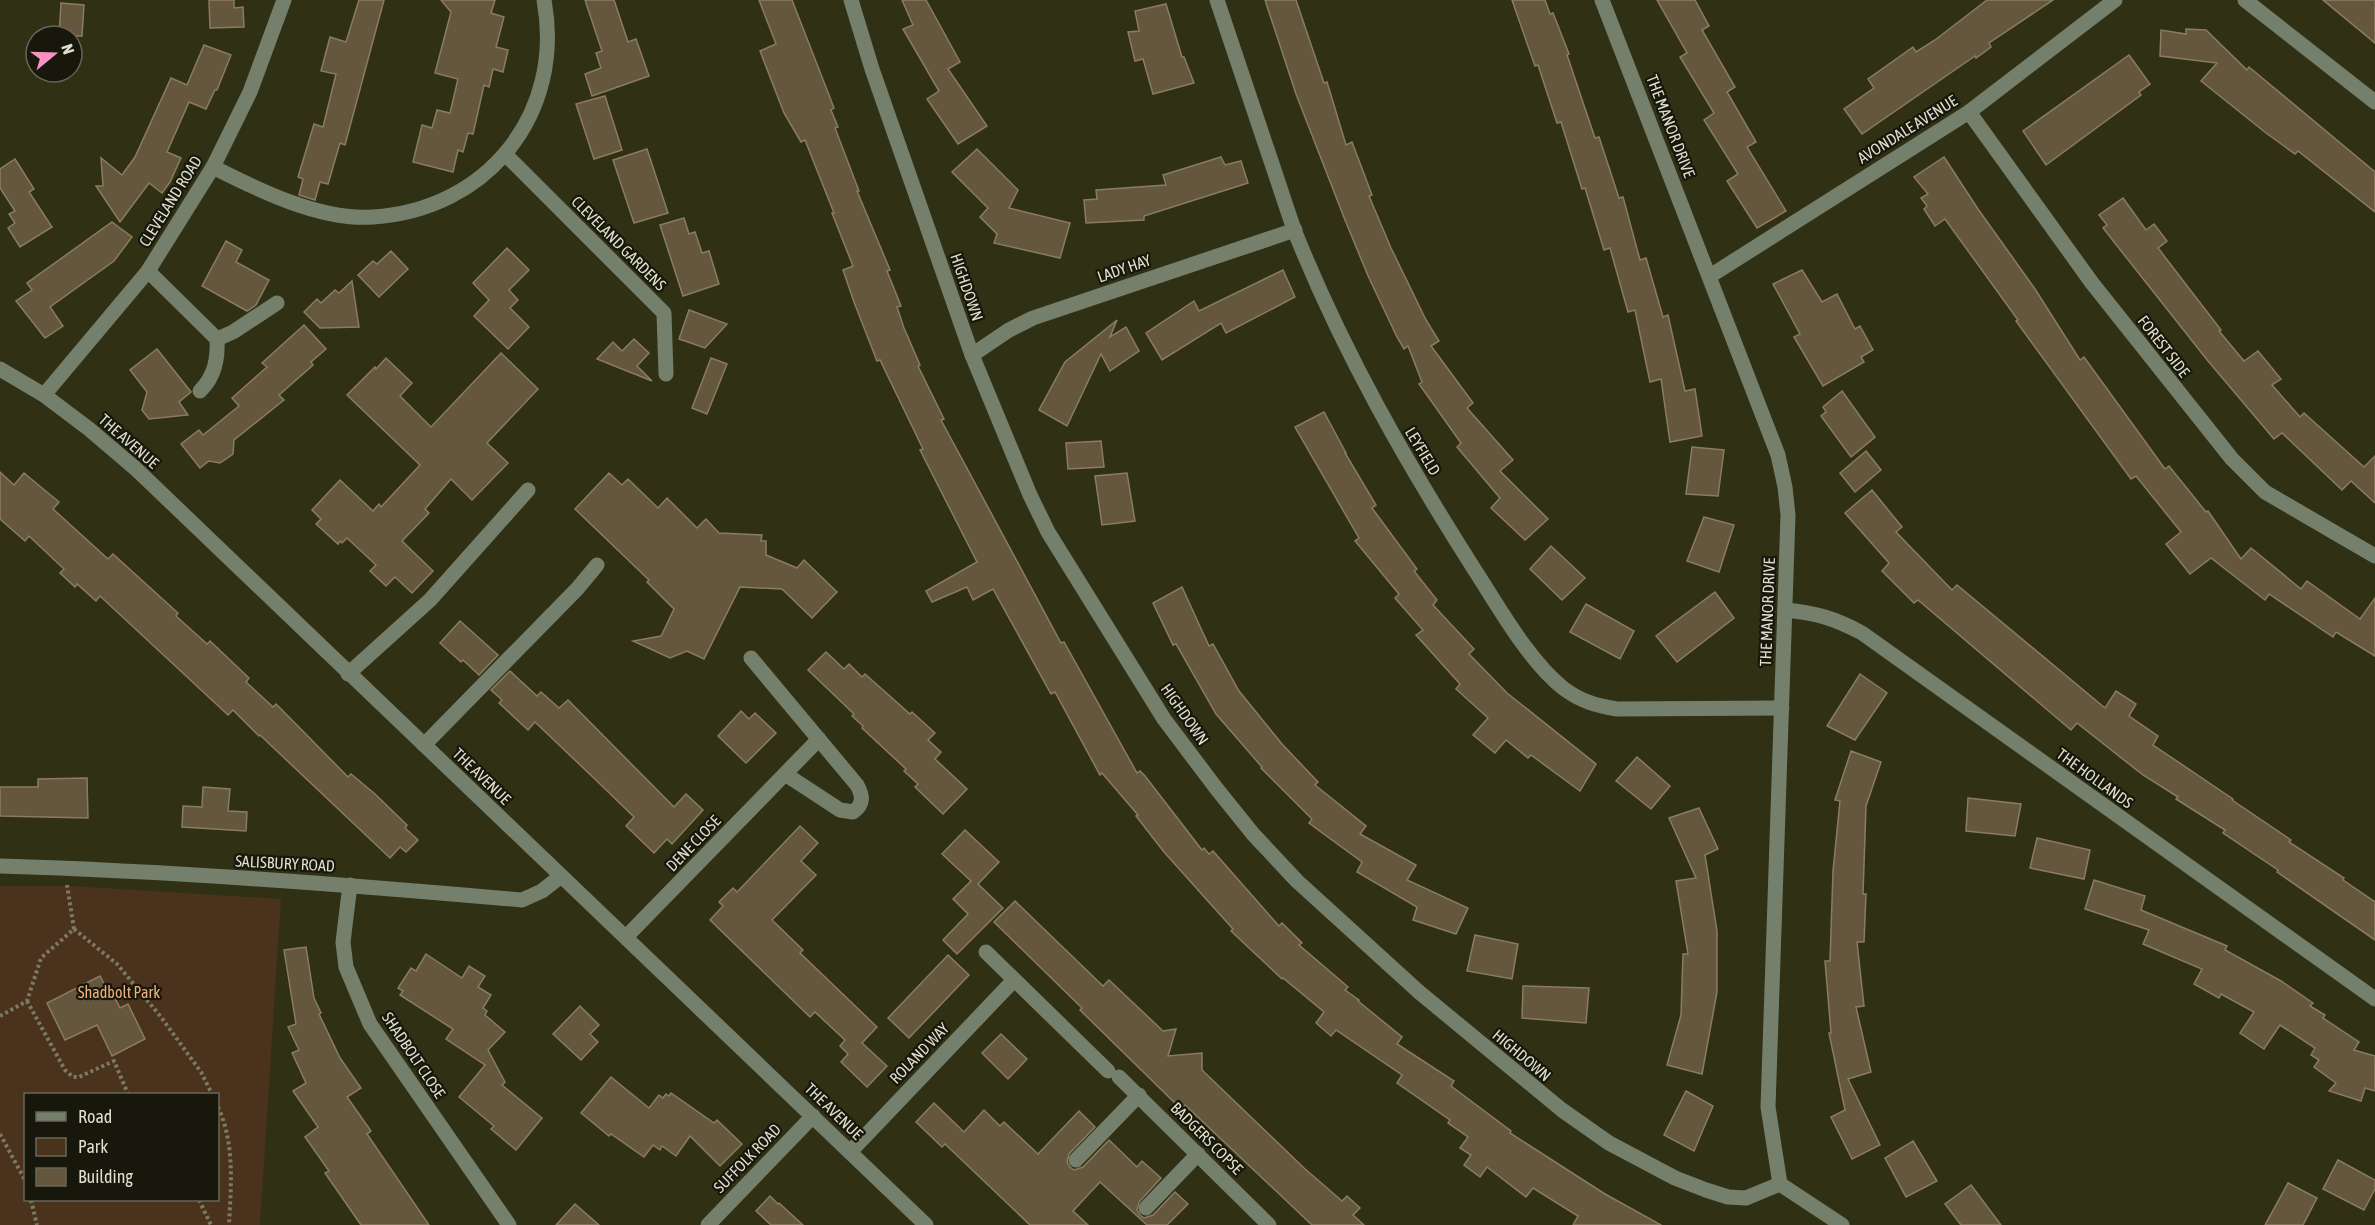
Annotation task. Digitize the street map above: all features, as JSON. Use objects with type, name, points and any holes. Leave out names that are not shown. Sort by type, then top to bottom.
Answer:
[{"type":"street","name":"CLEVELAND ROAD","points":[[44,395],[148,271],[213,167],[250,92],[284,0]]},
{"type":"street","points":[[213,167],[264,194],[331,213],[371,218],[414,211],[450,198],[506,155],[521,135],[538,96],[546,64],[544,0]]},
{"type":"street","name":"HIGHDOWN","points":[[851,0],[872,69],[972,355],[1029,495],[1048,532],[1164,718],[1253,834],[1297,881],[1419,992],[1562,1110],[1609,1143],[1676,1178],[1728,1197],[1746,1198],[1780,1184]]},
{"type":"street","name":"LEYFIELD","points":[[1217,0],[1294,230],[1344,343],[1393,436],[1508,622],[1545,671],[1562,687],[1595,706],[1617,709],[1782,708]]},
{"type":"street","name":"THE MANOR DRIVE","points":[[1602,0],[1778,455],[1785,487],[1788,515],[1768,1107],[1780,1184]]},
{"type":"street","name":"AVONDALE AVENUE","points":[[1710,276],[1969,112],[2115,0]]},
{"type":"street","points":[[2245,0],[2375,102]]},
{"type":"street","name":"FOREST SIDE","points":[[1969,112],[2092,283],[2232,459],[2265,492],[2375,556]]},
{"type":"street","name":"CLEVELAND GARDENS","points":[[506,155],[664,313],[666,374]]},
{"type":"street","name":"LADY HAY","points":[[972,355],[1009,330],[1033,318],[1294,230]]},
{"type":"street","points":[[148,271],[217,339],[218,362],[207,385],[200,391]]},
{"type":"street","points":[[217,339],[233,332],[277,303]]},
{"type":"street","name":"THE AVENUE","points":[[0,369],[44,395],[136,469],[927,1225]]},
{"type":"street","points":[[348,674],[430,600],[528,490]]},
{"type":"street","points":[[424,745],[577,589],[597,565]]},
{"type":"street","name":"THE HOLLANDS","points":[[1785,610],[1816,613],[1838,620],[1862,633],[2375,999]]},
{"type":"street","points":[[751,658],[857,785],[862,795],[858,808],[854,812],[840,810],[785,774]]},
{"type":"street","name":"DENE CLOSE","points":[[626,937],[819,739]]},
{"type":"street","name":"SALISBURY ROAD","points":[[0,866],[350,885],[522,900],[542,891],[561,876]]},
{"type":"street","name":"SHADBOLT CLOSE","points":[[350,885],[343,942],[346,968],[370,1024],[509,1225]]},
{"type":"street","points":[[986,952],[1014,980]]},
{"type":"street","name":"BADGERS COPSE","points":[[1014,980],[1138,1095],[1269,1225]]},
{"type":"street","name":"ROLAND WAY","points":[[850,1152],[1014,980]]},
{"type":"street","points":[[1076,1160],[1138,1095]]},
{"type":"street","name":"SUFFOLK ROAD","points":[[708,1225],[813,1116]]},
{"type":"street","points":[[1146,1208],[1198,1154]]},
{"type":"street","points":[[1780,1184],[1842,1225]]},
{"type":"path","points":[[65,868],[74,929],[117,964],[161,1017],[201,1072],[211,1093]]},
{"type":"path","points":[[0,1016],[27,1001],[41,958],[74,929]]},
{"type":"path","points":[[27,1001],[65,1071],[73,1077],[79,1077],[114,1061],[127,1093]]},
{"type":"path","points":[[219,1109],[225,1123],[231,1167],[229,1225]]},
{"type":"path","points":[[0,1134],[24,1178]]},
{"type":"path","points":[[31,1201],[37,1225]]},
{"type":"path","points":[[199,1201],[211,1225]]},
{"type":"green space","name":"Shadbolt Park","points":[[0,886],[72,886],[281,899],[260,1225],[0,1225]]},
{"type":"building","points":[[209,0],[234,0],[234,8],[243,7],[244,27],[210,28]]},
{"type":"building","points":[[359,0],[384,0],[345,145],[340,143],[328,184],[320,182],[315,200],[299,195],[303,179],[298,177],[314,124],[323,127],[336,74],[321,71],[330,37],[346,42]]},
{"type":"building","points":[[441,0],[495,0],[491,13],[504,17],[496,47],[508,50],[503,72],[493,69],[489,87],[484,85],[473,134],[468,133],[463,152],[458,150],[453,172],[413,162],[422,125],[432,128],[437,110],[450,113],[458,79],[435,73],[451,12]]},
{"type":"building","points":[[585,0],[614,0],[628,42],[636,39],[649,76],[592,96],[585,74],[601,68],[596,53],[602,51]]},
{"type":"building","points":[[759,0],[792,0],[834,108],[831,110],[838,127],[835,128],[859,191],[857,191],[890,270],[887,271],[901,306],[897,307],[904,328],[920,365],[918,366],[944,419],[941,420],[1061,643],[1064,642],[1137,773],[1140,771],[1145,776],[1202,850],[1204,848],[1209,854],[1213,851],[1279,926],[1282,923],[1302,943],[1299,945],[1348,987],[1345,990],[1402,1037],[1397,1044],[1454,1081],[1451,1086],[1511,1131],[1510,1133],[1605,1194],[1661,1225],[1573,1225],[1578,1216],[1533,1188],[1526,1197],[1487,1167],[1480,1177],[1464,1165],[1471,1155],[1460,1148],[1468,1137],[1448,1123],[1450,1120],[1397,1083],[1402,1075],[1336,1030],[1331,1036],[1316,1023],[1324,1012],[1282,979],[1231,931],[1233,929],[1164,852],[1136,816],[1138,815],[1102,773],[1100,775],[1055,692],[1051,694],[993,589],[973,600],[967,587],[932,602],[926,591],[977,562],[920,450],[923,449],[880,360],[877,361],[854,302],[843,270],[853,266],[832,213],[834,213],[805,140],[801,142],[784,113],[760,51],[776,44]]},
{"type":"building","points":[[902,0],[926,0],[960,62],[948,69],[987,126],[958,144],[927,99],[939,91],[903,29],[913,25]]},
{"type":"building","points":[[1265,0],[1296,0],[1324,83],[1327,82],[1346,145],[1352,142],[1372,195],[1369,196],[1391,248],[1426,320],[1439,341],[1431,346],[1473,403],[1467,408],[1513,460],[1500,471],[1548,519],[1525,540],[1491,508],[1500,498],[1457,447],[1461,443],[1419,384],[1422,382],[1408,346],[1404,349],[1397,337],[1345,220],[1296,94]]},
{"type":"building","points":[[1512,0],[1545,0],[1550,14],[1553,13],[1569,54],[1567,55],[1595,138],[1599,137],[1619,198],[1623,197],[1640,260],[1646,258],[1663,317],[1668,315],[1685,391],[1695,389],[1702,436],[1670,442],[1661,379],[1650,382],[1635,310],[1628,312],[1610,248],[1604,250],[1561,122],[1557,123],[1538,65],[1535,66]]},
{"type":"building","points":[[1657,0],[1695,0],[1709,26],[1702,30],[1735,87],[1727,92],[1756,142],[1747,147],[1786,211],[1757,228],[1727,181],[1738,174],[1704,120],[1714,113],[1680,57],[1687,53]]},
{"type":"building","points":[[1987,0],[2053,0],[1989,43],[1991,47],[1976,58],[1975,56],[1862,134],[1844,109],[1874,88],[1868,79],[1913,47],[1916,52],[1935,40]]},
{"type":"building","points":[[2323,0],[2375,0],[2375,43]]},
{"type":"building","points":[[61,3],[84,5],[83,24],[60,24]]},
{"type":"building","points":[[1166,4],[1182,57],[1184,57],[1194,83],[1153,94],[1143,59],[1135,61],[1128,32],[1139,31],[1135,11]]},
{"type":"building","points":[[2186,29],[2206,30],[2247,70],[2249,67],[2375,172],[2375,212],[2298,151],[2295,154],[2266,133],[2201,81],[2217,63],[2160,56],[2161,30],[2186,34]]},
{"type":"building","points":[[204,45],[231,55],[217,90],[206,109],[189,102],[167,152],[181,158],[162,193],[149,183],[120,222],[96,186],[103,186],[101,158],[122,175],[135,157],[171,78],[187,85]]},
{"type":"building","points":[[2129,55],[2150,84],[2139,92],[2141,95],[2046,165],[2023,131]]},
{"type":"building","points":[[605,96],[622,150],[594,159],[576,104]]},
{"type":"building","points":[[647,149],[668,213],[634,223],[613,160]]},
{"type":"building","points":[[977,149],[1018,190],[1009,208],[1070,223],[1060,258],[994,243],[997,234],[980,217],[988,208],[952,172]]},
{"type":"building","points":[[1221,157],[1225,165],[1241,161],[1248,183],[1144,216],[1144,220],[1086,223],[1084,200],[1097,199],[1096,190],[1166,185],[1163,175]]},
{"type":"building","points":[[1944,157],[2035,289],[2080,360],[2084,357],[2165,469],[2169,466],[2206,512],[2208,511],[2241,559],[2251,548],[2301,589],[2307,581],[2360,619],[2375,598],[2375,656],[2336,632],[2333,637],[2269,594],[2265,600],[2211,558],[2190,574],[2166,544],[2181,532],[2136,476],[2131,479],[1945,219],[1935,226],[1924,209],[1927,206],[1921,198],[1928,194],[1914,177]]},
{"type":"building","points":[[15,159],[34,189],[29,192],[52,227],[20,247],[8,228],[15,223],[9,214],[15,211],[0,188],[0,169]]},
{"type":"building","points":[[2123,198],[2146,230],[2154,224],[2167,241],[2158,248],[2244,361],[2258,351],[2281,379],[2272,385],[2300,417],[2304,413],[2364,467],[2375,456],[2375,503],[2351,481],[2342,490],[2282,433],[2274,439],[2208,361],[2103,228],[2107,225],[2099,215]]},
{"type":"building","points":[[684,218],[689,234],[695,232],[702,253],[709,251],[719,284],[683,296],[660,225]]},
{"type":"building","points":[[112,222],[132,237],[114,261],[50,307],[63,326],[45,338],[16,301],[32,290],[27,283]]},
{"type":"building","points":[[226,241],[242,250],[236,262],[269,280],[256,305],[247,311],[202,286]]},
{"type":"building","points":[[507,248],[529,270],[509,290],[518,300],[510,308],[529,327],[508,349],[474,316],[489,300],[473,283]]},
{"type":"building","points":[[391,251],[408,269],[379,297],[358,275],[373,261],[377,264]]},
{"type":"building","points":[[1283,270],[1295,297],[1226,333],[1221,323],[1162,360],[1146,333],[1194,301],[1199,311]]},
{"type":"building","points":[[1802,270],[1822,302],[1837,294],[1855,329],[1860,326],[1873,350],[1861,357],[1864,362],[1823,386],[1794,337],[1800,334],[1773,284]]},
{"type":"building","points":[[352,281],[359,327],[320,328],[304,312],[317,299],[321,303],[335,290],[339,293]]},
{"type":"building","points":[[689,310],[727,324],[705,348],[679,339]]},
{"type":"building","points":[[1117,320],[1110,337],[1126,327],[1139,351],[1110,371],[1101,354],[1067,426],[1039,410],[1065,362]]},
{"type":"building","points":[[304,325],[326,349],[311,362],[313,365],[279,395],[284,400],[234,440],[233,454],[220,463],[209,461],[200,468],[181,444],[199,430],[203,435],[239,406],[232,398],[267,367],[262,363]]},
{"type":"building","points":[[634,339],[649,353],[637,366],[652,381],[597,359],[613,342],[622,351]]},
{"type":"building","points":[[157,349],[191,392],[179,402],[188,415],[149,419],[142,410],[147,392],[130,370]]},
{"type":"building","points":[[501,353],[538,389],[487,443],[508,463],[472,500],[451,479],[425,509],[429,513],[402,541],[433,571],[412,593],[395,577],[386,586],[370,571],[376,565],[347,538],[338,544],[316,524],[321,519],[312,510],[340,480],[373,511],[379,504],[381,507],[420,465],[347,395],[386,358],[412,383],[400,396],[431,427]]},
{"type":"building","points":[[711,358],[727,364],[707,414],[692,408]]},
{"type":"building","points":[[1842,391],[1875,437],[1851,457],[1821,416],[1826,412],[1823,407]]},
{"type":"building","points":[[1324,412],[1376,505],[1372,508],[1417,569],[1414,571],[1437,600],[1433,605],[1474,649],[1469,654],[1507,693],[1596,764],[1580,791],[1531,755],[1528,758],[1506,740],[1495,753],[1473,735],[1488,718],[1456,689],[1460,684],[1416,635],[1423,630],[1395,598],[1399,594],[1355,541],[1359,538],[1295,427]]},
{"type":"building","points":[[1101,441],[1104,467],[1068,469],[1066,443]]},
{"type":"building","points":[[1692,447],[1724,450],[1718,496],[1686,494]]},
{"type":"building","points":[[1866,451],[1881,470],[1855,492],[1840,473]]},
{"type":"building","points":[[0,472],[14,485],[24,473],[59,502],[53,509],[108,559],[113,554],[178,613],[176,616],[207,644],[210,641],[249,678],[246,682],[273,707],[276,704],[348,777],[351,774],[375,794],[407,825],[405,828],[418,840],[406,852],[400,847],[390,858],[233,710],[228,715],[100,596],[96,601],[77,584],[75,587],[60,573],[64,569],[29,536],[25,541],[0,519]]},
{"type":"building","points":[[609,473],[622,485],[628,479],[658,508],[667,498],[697,528],[706,519],[719,533],[762,535],[761,541],[766,541],[766,555],[797,568],[804,560],[837,592],[812,618],[782,589],[740,587],[704,659],[687,651],[670,658],[633,641],[661,636],[674,609],[647,582],[649,580],[575,509]]},
{"type":"building","points":[[1127,473],[1135,521],[1102,525],[1095,476]]},
{"type":"building","points":[[1872,490],[1902,527],[1896,532],[1952,590],[1957,585],[2105,708],[2116,691],[2136,704],[2129,716],[2158,736],[2153,745],[2291,840],[2289,842],[2344,878],[2343,880],[2375,902],[2375,940],[2223,833],[2225,830],[2143,775],[2077,723],[2071,730],[1918,600],[1914,603],[1882,571],[1889,563],[1845,513]]},
{"type":"building","points":[[1704,517],[1734,525],[1719,572],[1687,561]]},
{"type":"building","points":[[1551,546],[1585,578],[1562,600],[1530,569]]},
{"type":"building","points":[[1182,587],[1209,646],[1213,644],[1239,691],[1282,744],[1318,782],[1315,785],[1366,826],[1360,834],[1416,865],[1407,880],[1468,908],[1456,934],[1413,920],[1417,907],[1357,872],[1362,862],[1309,823],[1312,819],[1261,768],[1216,714],[1176,644],[1173,645],[1153,603]]},
{"type":"building","points":[[1715,592],[1734,618],[1677,662],[1656,636]]},
{"type":"building","points":[[1586,604],[1634,631],[1620,659],[1570,632]]},
{"type":"building","points":[[460,621],[498,655],[479,675],[440,643]]},
{"type":"building","points":[[826,652],[844,669],[849,664],[862,677],[865,674],[935,733],[928,740],[941,752],[935,759],[967,789],[943,814],[915,787],[918,784],[904,771],[906,769],[862,728],[863,726],[852,716],[854,714],[808,670]]},
{"type":"building","points":[[510,671],[537,696],[541,692],[559,708],[568,700],[674,807],[686,794],[703,810],[672,844],[667,839],[654,853],[626,826],[634,817],[599,783],[535,722],[528,730],[499,703],[502,700],[491,690]]},
{"type":"building","points":[[1860,674],[1887,693],[1855,740],[1827,726]]},
{"type":"building","points":[[741,711],[749,719],[755,713],[776,733],[746,763],[718,736]]},
{"type":"building","points":[[1851,751],[1881,762],[1866,806],[1864,942],[1857,942],[1864,1006],[1856,1007],[1871,1072],[1848,1079],[1880,1145],[1852,1159],[1831,1117],[1845,1110],[1829,1033],[1831,1033],[1825,961],[1830,961],[1833,871],[1840,801],[1835,800]]},
{"type":"building","points":[[1637,757],[1670,786],[1651,809],[1616,781]]},
{"type":"building","points":[[87,778],[88,818],[0,816],[0,787],[38,787],[38,779]]},
{"type":"building","points":[[203,787],[230,789],[228,811],[247,812],[246,831],[182,827],[183,806],[202,807]]},
{"type":"building","points":[[1968,798],[2021,804],[2015,836],[1966,831]]},
{"type":"building","points":[[1699,808],[1718,849],[1705,855],[1717,931],[1717,992],[1702,1074],[1667,1065],[1681,1015],[1683,954],[1688,954],[1676,881],[1696,878],[1669,818]]},
{"type":"building","points":[[800,826],[818,843],[801,861],[816,875],[772,920],[803,950],[800,953],[877,1027],[862,1043],[887,1066],[867,1087],[841,1062],[848,1054],[840,1046],[845,1040],[815,1012],[810,1017],[710,920],[723,906],[719,902],[733,888],[737,892]]},
{"type":"building","points":[[965,830],[999,862],[978,884],[1003,908],[957,954],[943,940],[968,914],[953,899],[971,881],[942,854]]},
{"type":"building","points":[[2037,838],[2090,850],[2084,879],[2030,868]]},
{"type":"building","points":[[2094,880],[2145,896],[2141,910],[2227,946],[2225,950],[2281,981],[2313,1003],[2310,1006],[2325,1015],[2323,1018],[2359,1042],[2354,1050],[2375,1056],[2375,1091],[2365,1088],[2361,1101],[2329,1091],[2336,1083],[2314,1067],[2319,1060],[2311,1055],[2315,1048],[2280,1025],[2264,1049],[2240,1033],[2254,1012],[2221,994],[2219,998],[2194,984],[2202,969],[2143,944],[2149,930],[2085,909]]},
{"type":"building","points":[[1015,901],[1103,986],[1109,980],[1163,1031],[1176,1029],[1168,1056],[1202,1053],[1202,1070],[1304,1168],[1342,1201],[1347,1196],[1360,1208],[1353,1215],[1364,1225],[1312,1225],[1185,1105],[1181,1109],[994,922]]},
{"type":"building","points":[[1475,935],[1518,944],[1512,979],[1467,971]]},
{"type":"building","points":[[306,947],[314,998],[321,1013],[319,1014],[340,1058],[361,1088],[347,1097],[371,1131],[367,1134],[429,1225],[361,1225],[325,1173],[329,1171],[305,1137],[318,1127],[293,1091],[306,1083],[292,1053],[299,1050],[288,1027],[296,1024],[284,950]]},
{"type":"building","points":[[426,954],[462,978],[469,966],[485,976],[478,987],[491,995],[483,1008],[487,1011],[485,1015],[505,1032],[488,1050],[505,1082],[502,1085],[542,1118],[516,1150],[491,1129],[494,1126],[459,1097],[485,1065],[446,1039],[453,1029],[400,995],[403,991],[398,988],[411,968],[416,971]]},
{"type":"building","points":[[948,955],[969,975],[909,1038],[888,1018]]},
{"type":"building","points":[[100,976],[107,989],[110,988],[120,1008],[128,1004],[145,1039],[112,1056],[97,1025],[65,1040],[47,1003]]},
{"type":"building","points":[[1523,986],[1589,988],[1586,1023],[1522,1018]]},
{"type":"building","points":[[580,1006],[599,1025],[590,1034],[598,1042],[581,1060],[553,1034]]},
{"type":"building","points":[[1001,1034],[1027,1059],[1008,1079],[982,1053]]},
{"type":"building","points":[[611,1077],[649,1108],[659,1095],[663,1098],[666,1094],[669,1096],[671,1093],[714,1123],[717,1120],[742,1144],[720,1166],[690,1136],[676,1156],[662,1146],[660,1150],[653,1145],[644,1157],[611,1134],[609,1136],[581,1113]]},
{"type":"building","points":[[1686,1091],[1713,1106],[1694,1151],[1664,1135]]},
{"type":"building","points":[[934,1103],[964,1132],[984,1110],[1000,1126],[1004,1122],[1038,1154],[1079,1111],[1095,1127],[1069,1154],[1067,1162],[1070,1167],[1074,1170],[1083,1167],[1109,1140],[1137,1167],[1142,1161],[1161,1178],[1139,1202],[1137,1210],[1140,1215],[1144,1218],[1153,1215],[1175,1192],[1188,1204],[1167,1225],[1147,1225],[1100,1182],[1073,1211],[1088,1225],[1030,1225],[945,1144],[942,1147],[916,1122]]},
{"type":"building","points":[[1913,1141],[1937,1181],[1906,1197],[1885,1158]]},
{"type":"building","points":[[2338,1160],[2375,1180],[2375,1189],[2364,1210],[2323,1189]]},
{"type":"building","points":[[2288,1183],[2317,1198],[2303,1225],[2265,1225]]},
{"type":"building","points":[[1971,1185],[2001,1225],[1961,1225],[1945,1204]]},
{"type":"building","points":[[770,1196],[803,1225],[771,1225],[756,1211]]},
{"type":"building","points":[[575,1204],[599,1225],[556,1225]]}]
